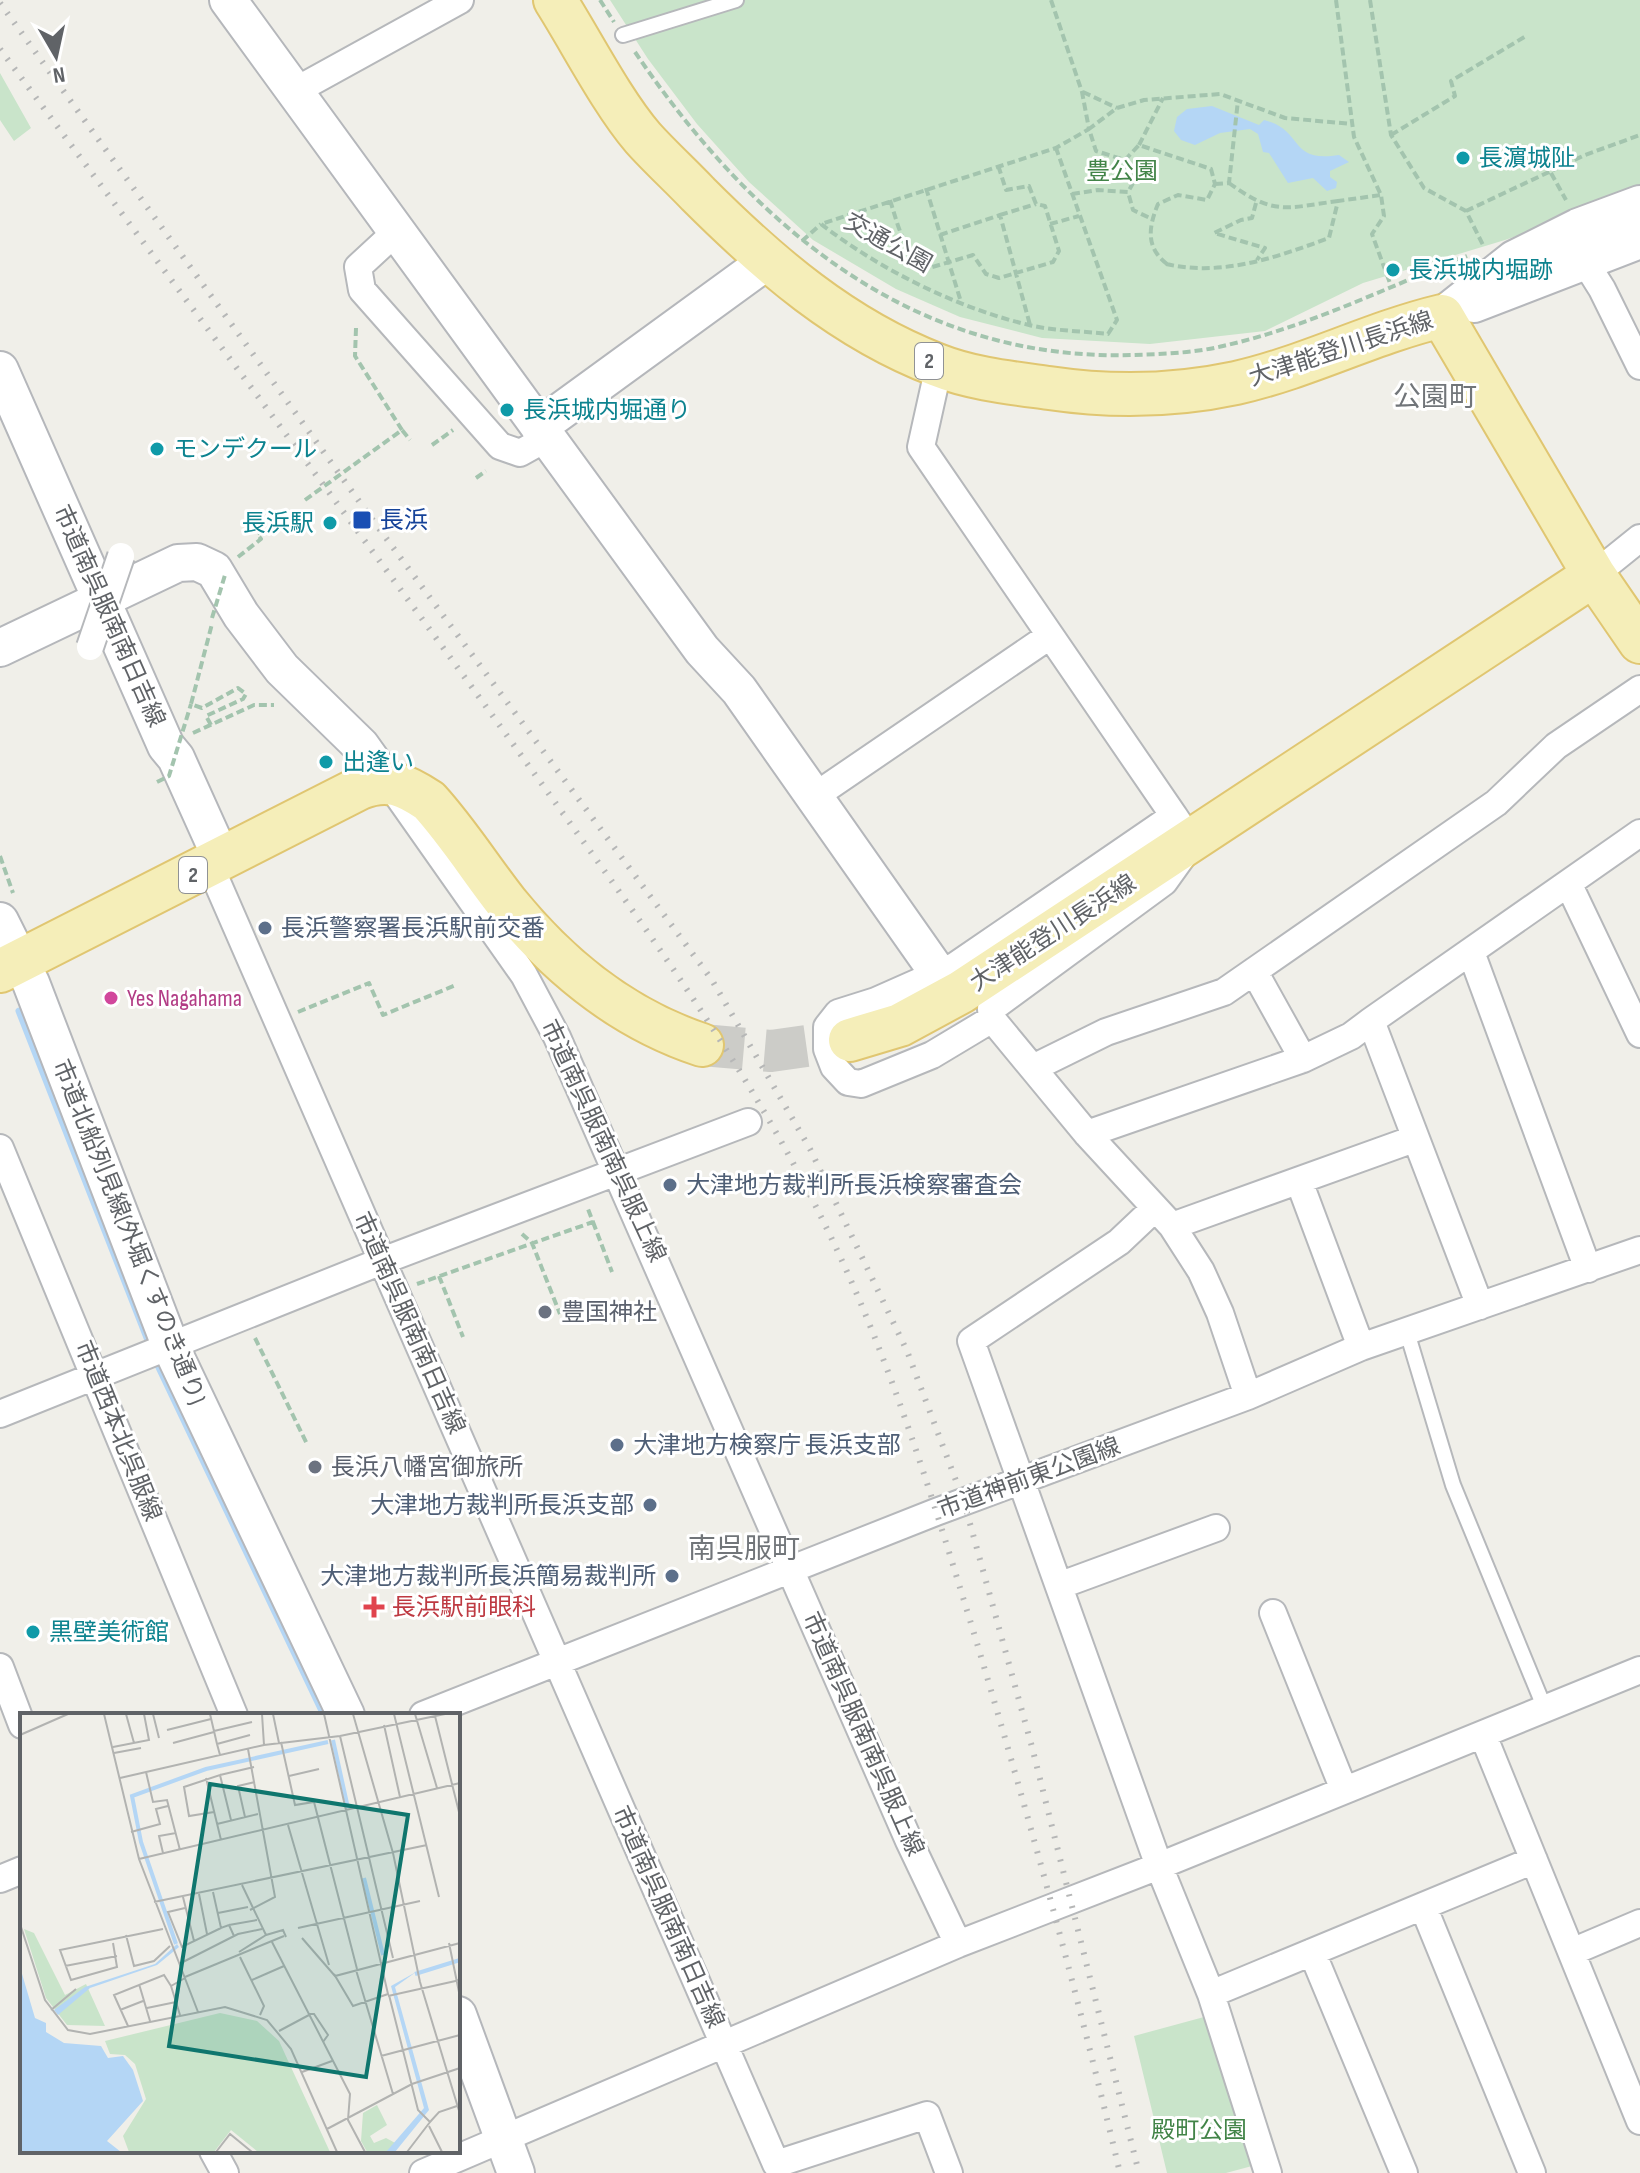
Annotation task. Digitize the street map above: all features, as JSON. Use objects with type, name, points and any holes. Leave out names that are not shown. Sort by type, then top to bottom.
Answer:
[{"type":"main road","name":"大津能登川長浜線","points":[[555,0],[642,136],[785,251],[828,307],[878,338],[939,366],[1004,382],[1060,390],[1146,394],[1234,383],[1294,366],[1393,328],[1442,316],[1594,575],[1183,829],[961,992],[900,1025],[850,1040]]},
{"type":"main road","points":[[1594,575],[1640,642]]},
{"type":"main road","points":[[386,781],[400,784],[429,801],[507,903],[583,982],[639,1019],[702,1045]]},
{"type":"main road","name":"2","points":[[10,966],[360,788],[386,781]]},
{"type":"street","points":[[228,0],[702,650],[739,690],[812,798],[938,973]]},
{"type":"street","points":[[295,91],[460,0]]},
{"type":"street","points":[[1442,316],[1514,259],[1578,227],[1640,204]]},
{"type":"street","points":[[398,230],[358,267],[362,290],[500,446],[520,453],[785,251]]},
{"type":"street","points":[[1442,316],[1640,240]]},
{"type":"street","points":[[1585,262],[1602,289],[1640,366]]},
{"type":"street","points":[[939,366],[921,447],[1048,637],[1183,829]]},
{"type":"street","name":"市道南呉服南南日吉線","points":[[0,370],[101,599],[166,762],[176,758],[278,1020],[776,2164],[927,2115],[949,2173]]},
{"type":"street","points":[[1594,575],[1640,538]]},
{"type":"street","points":[[90,647],[121,556]]},
{"type":"street","name":"市道南呉服南南呉服上線","points":[[101,599],[178,563],[197,562],[214,570],[241,615],[282,669],[361,746],[418,820],[524,975],[557,1037],[618,1169],[958,1944]]},
{"type":"street","points":[[0,648],[101,599]]},
{"type":"street","points":[[812,798],[1048,637]]},
{"type":"street","points":[[1033,1068],[1106,1032],[1224,992],[1496,803],[1556,746],[1640,689]]},
{"type":"street","points":[[992,1019],[932,1055],[861,1084],[848,1082],[834,1067],[827,1049],[827,1027],[838,1013],[876,1001],[955,966],[1183,829]]},
{"type":"street","points":[[1183,829],[1164,882],[991,1009],[992,1019],[1087,1134],[1164,1217],[1201,1271],[1220,1313],[1248,1396]]},
{"type":"street","points":[[1087,1134],[1303,1059],[1351,1036],[1640,833]]},
{"type":"street","points":[[1569,885],[1626,998],[1640,1034]]},
{"type":"street","name":"市道北船列見線(外堀くすのき通り)","points":[[8,914],[10,966],[158,1350],[345,1713]]},
{"type":"street","points":[[1471,952],[1588,1269]]},
{"type":"street","points":[[1254,971],[1303,1059]]},
{"type":"street","points":[[1371,1021],[1480,1306]]},
{"type":"street","points":[[0,1414],[382,1261],[748,1122]]},
{"type":"street","points":[[1268,2173],[1211,1994],[1159,1866],[1061,1585],[971,1341],[1119,1242],[1164,1217],[1299,1181],[1414,1139]]},
{"type":"street","name":"市道西本北呉服線","points":[[0,1148],[233,1713]]},
{"type":"street","points":[[1299,1181],[1361,1347]]},
{"type":"street","name":"市道神前東公園線","points":[[428,1713],[792,1569],[1248,1396],[1361,1347],[1640,1250]]},
{"type":"street","points":[[1061,1585],[1216,1528]]},
{"type":"street","points":[[1273,1613],[1344,1790]]},
{"type":"street","points":[[0,1667],[20,1720]]},
{"type":"street","points":[[415,2153],[421,2173],[958,1944],[1159,1866],[1640,1670]]},
{"type":"street","points":[[1483,1735],[1574,1951],[1640,2121]]},
{"type":"street","points":[[1211,1994],[1534,1860]]},
{"type":"street","points":[[0,1879],[20,1871]]},
{"type":"street","points":[[1423,1906],[1532,2173]]},
{"type":"street","points":[[1574,1951],[1640,1923]]},
{"type":"street","points":[[1312,1952],[1404,2173]]},
{"type":"street","points":[[460,2021],[516,2173]]},
{"type":"street","points":[[214,2153],[225,2173]]},
{"type":"lane","points":[[623,35],[736,0]]},
{"type":"lane","points":[[1407,1332],[1453,1485],[1545,1709]]},
{"type":"path","points":[[600,0],[696,138],[785,251],[883,298],[999,342],[1058,353],[1150,354],[1220,347],[1273,333],[1486,247],[1466,211],[1424,188],[1391,135],[1370,0]]},
{"type":"path","points":[[1051,0],[1082,92],[1096,151],[1125,160],[1143,179],[1133,183],[1128,192],[1133,210],[1152,219]]},
{"type":"path","points":[[1336,0],[1354,137],[1381,195],[1384,216],[1372,234],[1391,286]]},
{"type":"path","points":[[1391,135],[1455,96],[1451,81],[1526,36]]},
{"type":"path","points":[[1082,92],[1117,108]]},
{"type":"path","points":[[1056,148],[1117,108],[1163,98],[1220,94],[1285,118],[1352,124]]},
{"type":"path","points":[[1125,160],[1139,145],[1163,98]]},
{"type":"path","points":[[1229,183],[1238,100]]},
{"type":"path","points":[[1466,211],[1585,155],[1640,135]]},
{"type":"path","points":[[1139,145],[1211,169],[1215,184],[1207,200],[1178,195],[1158,204],[1150,235],[1154,254],[1167,264],[1243,266],[1257,260],[1265,248],[1214,233],[1252,218],[1256,203]]},
{"type":"path","name":"交通公園","points":[[1056,148],[1117,320],[1108,334],[1030,325],[961,302],[853,249],[821,224],[1056,148]]},
{"type":"path","points":[[998,165],[1006,190],[1029,186],[1036,204],[1045,206],[1059,251],[1053,262],[1017,274]]},
{"type":"path","points":[[1551,173],[1563,193]]},
{"type":"path","points":[[1215,184],[1229,183],[1256,203],[1278,209],[1361,201],[1381,195]]},
{"type":"path","name":"交通公園","points":[[926,188],[961,302]]},
{"type":"path","points":[[1072,194],[1098,190],[1128,192]]},
{"type":"path","name":"交通公園","points":[[890,200],[904,243],[913,258],[929,268],[973,255],[986,274],[999,278],[1017,274]]},
{"type":"path","points":[[1257,260],[1260,262],[1329,238],[1338,201]]},
{"type":"path","name":"交通公園","points":[[940,235],[1036,204]]},
{"type":"path","points":[[1000,215],[1030,325]]},
{"type":"path","points":[[1050,224],[1079,216]]},
{"type":"path","points":[[785,251],[821,224]]},
{"type":"path","points":[[356,328],[355,356],[410,440]]},
{"type":"path","points":[[432,445],[456,428]]},
{"type":"path","points":[[305,500],[402,430]]},
{"type":"path","points":[[476,478],[486,471]]},
{"type":"path","points":[[243,553],[261,539],[257,534],[265,528]]},
{"type":"path","points":[[157,782],[169,776],[209,645],[214,607],[225,575]]},
{"type":"path","points":[[191,704],[202,708],[235,689],[245,691],[241,701],[206,716],[211,725]]},
{"type":"path","points":[[166,762],[211,725],[254,705],[282,707]]},
{"type":"path","points":[[0,856],[8,914]]},
{"type":"path","points":[[278,1020],[369,983],[383,1015],[456,985]]},
{"type":"path","points":[[579,1185],[612,1272]]},
{"type":"path","points":[[501,1215],[532,1243],[560,1314]]},
{"type":"path","points":[[395,1292],[593,1222]]},
{"type":"path","points":[[439,1276],[463,1337]]},
{"type":"path","points":[[244,1316],[307,1444]]},
{"type":"green space","name":"豊公園","points":[[610,0],[1640,0],[1640,193],[1505,240],[1363,283],[1265,331],[1150,344],[1042,338],[960,317],[896,289],[813,240],[749,182],[697,124],[648,59]]},
{"type":"green space","points":[[0,73],[31,128],[14,141],[0,120]]},
{"type":"green space","name":"殿町公園","points":[[1204,2017],[1252,2166],[1226,2173],[1167,2173],[1134,2036]]},
{"type":"water","points":[[1212,106],[1259,125],[1264,120],[1277,125],[1311,154],[1339,155],[1349,162],[1330,171],[1330,177],[1337,182],[1336,188],[1327,191],[1313,178],[1288,183],[1269,153],[1263,152],[1258,134],[1250,129],[1220,133],[1195,145],[1181,140],[1174,131],[1177,117],[1187,109]]},
{"type":"waterway","points":[[19,1011],[151,1348]]},
{"type":"waterway","points":[[155,1359],[323,1713]]},
{"type":"tunnel","points":[[702,1045],[771,1051],[850,1040]]},
{"type":"railway","points":[[0,3],[369,515],[712,980],[810,1149],[907,1351],[964,1502],[1032,1747],[1139,2173]]},
{"type":"railway","points":[[0,49],[594,856],[719,1038],[794,1164],[850,1278],[890,1376],[925,1477],[1032,1832],[1120,2173]]},
{"type":"place","name":"長濵城阯","points":[[1463,158]]},
{"type":"place","name":"長浜城内堀跡","points":[[1393,270]]},
{"type":"place","name":"長浜城内堀通り","points":[[507,410]]},
{"type":"place","name":"モンデクール","points":[[157,449]]},
{"type":"place","name":"長浜","points":[[362,520]]},
{"type":"place","name":"長浜駅","points":[[330,523]]},
{"type":"place","name":"出逢い","points":[[326,762]]},
{"type":"place","name":"長浜警察署長浜駅前交番","points":[[265,928]]},
{"type":"place","name":"Yes Nagahama","points":[[111,998]]},
{"type":"place","name":"大津地方裁判所長浜検察審査会","points":[[670,1185]]},
{"type":"place","name":"豊国神社","points":[[545,1312]]},
{"type":"place","name":"大津地方検察庁 長浜支部","points":[[617,1445]]},
{"type":"place","name":"長浜八幡宮御旅所","points":[[315,1467]]},
{"type":"place","name":"大津地方裁判所長浜支部","points":[[650,1505]]},
{"type":"place","name":"大津地方裁判所長浜簡易裁判所","points":[[672,1576]]},
{"type":"place","name":"長浜駅前眼科","points":[[374,1607]]},
{"type":"place","name":"黒壁美術館","points":[[33,1632]]},
{"type":"district","name":"公園町","points":[[1435,397]]},
{"type":"district","name":"南呉服町","points":[[744,1549]]}]
